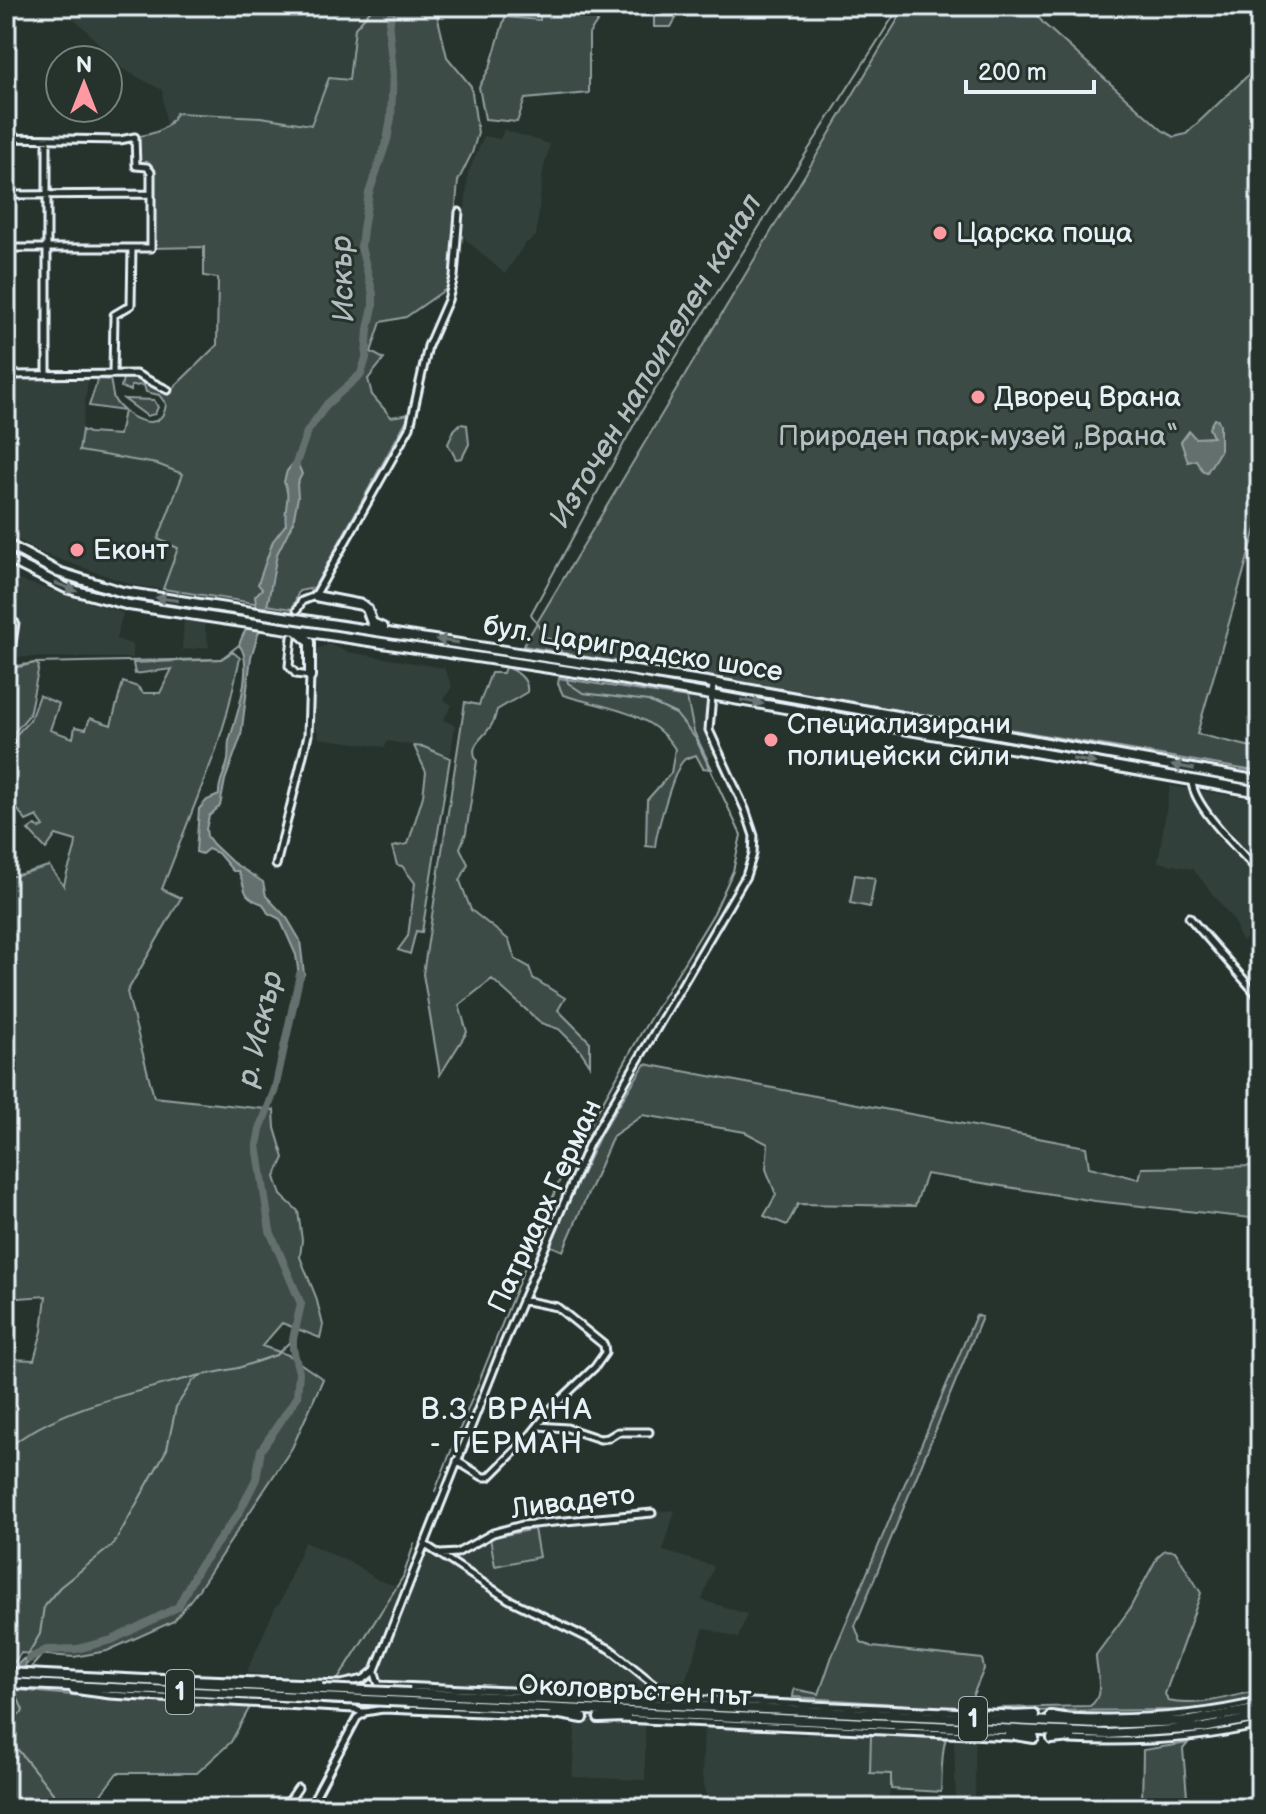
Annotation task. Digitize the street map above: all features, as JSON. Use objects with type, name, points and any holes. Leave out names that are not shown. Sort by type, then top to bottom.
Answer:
[{"type":"highway","name":"бул. Цариградско шосе","points":[[6,544],[58,572],[103,587],[713,683],[1260,781]]},
{"type":"highway","name":"бул. Цариградско шосе","points":[[6,558],[54,583],[89,596],[129,605],[278,627],[294,634],[331,635],[582,672],[1260,792]]},
{"type":"highway","points":[[315,596],[362,605],[376,626],[407,635]]},
{"type":"highway","points":[[337,624],[361,623],[369,616]]},
{"type":"highway","points":[[294,634],[308,640],[312,651],[310,676]]},
{"type":"highway","points":[[312,651],[319,640],[331,635]]},
{"type":"highway","name":"Околовръстен път","points":[[6,1673],[322,1694]]},
{"type":"highway","name":"Околовръстен път","points":[[6,1683],[685,1706],[1112,1729],[1191,1721],[1260,1709]]},
{"type":"highway","points":[[504,1702],[590,1695]]},
{"type":"highway","points":[[602,1695],[685,1706]]},
{"type":"highway","points":[[504,1702],[583,1718]]},
{"type":"highway","name":"Околовръстен път","points":[[504,1702],[667,1714],[960,1727],[1203,1728],[1260,1717]]},
{"type":"highway","points":[[599,1718],[667,1714]]},
{"type":"highway","points":[[968,1719],[1034,1715]]},
{"type":"highway","points":[[1051,1716],[1112,1729]]},
{"type":"highway","points":[[960,1727],[1034,1738]]},
{"type":"highway","points":[[1052,1739],[1112,1729]]},
{"type":"street","points":[[6,138],[120,140],[135,137],[136,166],[147,167],[151,172],[151,248],[6,248]]},
{"type":"street","points":[[47,139],[47,374]]},
{"type":"street","points":[[6,195],[151,194]]},
{"type":"street","points":[[297,610],[302,601],[315,596],[410,427],[428,346],[451,289],[458,250],[459,212]]},
{"type":"street","points":[[113,373],[113,317],[116,312],[127,310],[131,305],[132,248]]},
{"type":"street","points":[[6,375],[136,374],[168,390]]},
{"type":"street","points":[[6,619],[15,623],[10,657]]},
{"type":"street","points":[[276,865],[308,735],[310,676],[296,674],[289,666],[294,634]]},
{"type":"street","name":"Патриарх Герман","points":[[375,1670],[522,1300],[589,1144],[726,914],[750,865],[754,843],[752,827],[709,730],[713,683]]},
{"type":"street","points":[[1192,780],[1192,788],[1202,806],[1260,873]]},
{"type":"street","points":[[1189,917],[1260,998]]},
{"type":"street","points":[[6,1241],[8,1229]]},
{"type":"street","points":[[457,1461],[483,1477],[489,1477],[553,1407],[600,1362],[606,1348],[557,1307],[522,1300]]},
{"type":"street","points":[[538,1426],[567,1428],[600,1439],[618,1432],[649,1432]]},
{"type":"street","name":"Ливадето","points":[[441,1554],[457,1553],[484,1537],[522,1525],[652,1513]]},
{"type":"street","points":[[424,1544],[508,1599],[610,1649],[674,1699]]},
{"type":"street","points":[[453,1562],[457,1553]]},
{"type":"street","points":[[357,1718],[349,1695],[360,1681],[375,1670],[383,1697],[376,1710]]},
{"type":"street","points":[[68,1676],[191,1676],[341,1684],[360,1681],[590,1695],[1119,1718],[1172,1716],[1260,1701]]},
{"type":"street","points":[[39,1685],[110,1695],[364,1713]]},
{"type":"street","points":[[656,1698],[657,1686]]},
{"type":"street","points":[[309,1808],[357,1718],[376,1710],[1052,1739],[1163,1740],[1260,1725]]},
{"type":"street","points":[[286,1808],[298,1788]]},
{"type":"shaded area","points":[[59,6],[374,6],[355,28],[349,81],[329,78],[311,126],[167,134],[162,90],[124,70],[124,44],[99,44]]},
{"type":"shaded area","points":[[504,130],[550,144],[543,171],[536,236],[524,245],[505,274],[463,237],[468,173],[484,136],[500,139]]},
{"type":"shaded area","points":[[6,380],[88,380],[79,451],[157,464],[183,474],[158,539],[178,548],[163,589],[133,585],[44,554],[6,533]]},
{"type":"shaded area","points":[[1214,419],[1220,424],[1220,451],[1207,472],[1196,460],[1188,462],[1181,442],[1189,431],[1195,438],[1213,437],[1209,428]]},
{"type":"shaded area","points":[[296,460],[302,474],[297,484],[298,497],[293,522],[277,554],[268,602],[251,657],[241,736],[225,780],[220,806],[209,816],[206,829],[213,844],[232,862],[263,882],[266,896],[287,918],[300,940],[304,974],[300,983],[296,955],[280,919],[268,913],[263,904],[247,894],[238,871],[233,871],[218,853],[208,849],[202,854],[196,852],[199,809],[207,800],[219,795],[228,760],[229,741],[243,692],[245,664],[239,645],[253,615],[255,596],[262,589],[258,584],[273,541],[286,524],[287,493],[284,482],[287,471]]},
{"type":"shaded area","points":[[6,576],[123,613],[116,639],[133,645],[133,658],[14,657],[17,620],[6,616]]},
{"type":"shaded area","points":[[184,621],[204,623],[209,647],[182,650]]},
{"type":"shaded area","points":[[328,644],[348,652],[444,668],[452,686],[444,700],[452,705],[443,720],[455,725],[450,758],[424,747],[387,741],[385,747],[319,738],[317,729],[312,727],[312,681],[317,649]]},
{"type":"shaded area","points":[[687,698],[705,701],[706,734],[716,755],[708,758],[694,732]]},
{"type":"shaded area","points":[[1170,786],[1260,800],[1260,940],[1250,937],[1241,941],[1234,921],[1193,869],[1158,862]]},
{"type":"shaded area","points":[[675,1510],[663,1551],[714,1566],[702,1600],[747,1614],[738,1638],[704,1628],[680,1695],[383,1681],[381,1672],[430,1541],[443,1552],[517,1524]]},
{"type":"shaded area","points":[[304,1542],[354,1564],[378,1580],[403,1588],[369,1673],[350,1679],[246,1673],[280,1603]]},
{"type":"shaded area","points":[[35,1655],[20,1672],[11,1694],[6,1756],[6,1677],[23,1659]]},
{"type":"shaded area","points":[[576,1719],[645,1722],[645,1780],[572,1777]]},
{"type":"shaded area","points":[[704,1726],[805,1735],[806,1732],[871,1734],[870,1773],[891,1774],[888,1808],[756,1808],[755,1798],[707,1796],[702,1776]]},
{"type":"shaded area","points":[[954,1740],[975,1741],[975,1799],[956,1801]]},
{"type":"green space","points":[[374,6],[435,6],[447,57],[471,86],[478,133],[458,181],[449,287],[406,317],[381,322],[371,352],[384,359],[368,379],[372,395],[391,417],[410,414],[314,588],[299,591],[292,609],[163,589],[178,548],[158,539],[183,474],[157,464],[79,451],[82,430],[119,435],[124,411],[89,406],[98,379],[110,380],[114,399],[133,417],[150,422],[157,420],[166,404],[159,395],[146,392],[144,385],[131,386],[131,391],[121,387],[123,378],[140,379],[168,393],[217,345],[218,278],[204,276],[204,247],[151,248],[151,172],[147,167],[138,167],[135,137],[164,128],[176,113],[261,117],[311,125],[329,78],[349,80],[355,28]]},
{"type":"green space","points":[[540,6],[608,6],[589,34],[589,93],[525,99],[517,122],[485,119],[479,87],[490,67],[505,17],[540,20]]},
{"type":"green space","points":[[654,6],[683,6],[671,27],[654,27]]},
{"type":"green space","name":"Природен парк-музей „Врана“","points":[[906,6],[1029,6],[1044,24],[1162,130],[1174,137],[1186,134],[1260,64],[1260,515],[1197,734],[1260,749],[1260,772],[523,646]]},
{"type":"green space","points":[[124,399],[154,400],[158,407],[155,414],[147,416]]},
{"type":"green space","points":[[460,424],[467,425],[469,444],[462,458],[456,459],[448,444]]},
{"type":"green space","points":[[6,548],[71,579],[136,598],[184,606],[183,609],[114,596],[70,583],[27,564],[6,552]]},
{"type":"green space","points":[[325,627],[705,685],[324,630]]},
{"type":"green space","points":[[233,652],[240,658],[227,714],[162,889],[181,898],[127,992],[154,1097],[274,1110],[275,1128],[284,1158],[275,1177],[281,1195],[298,1211],[302,1240],[300,1257],[323,1325],[320,1338],[282,1323],[262,1346],[288,1355],[323,1379],[292,1448],[199,1589],[174,1621],[107,1651],[74,1657],[21,1653],[13,1664],[6,1665],[6,1365],[11,1359],[34,1360],[42,1331],[46,1296],[6,1299],[7,1279],[15,1278],[15,1266],[8,1266],[13,1202],[6,1170],[6,876],[49,866],[64,886],[76,841],[56,835],[46,849],[28,830],[35,825],[40,828],[44,826],[37,816],[26,821],[6,793],[14,737],[30,720],[39,695],[59,704],[50,730],[73,738],[75,727],[86,729],[90,718],[111,725],[123,682],[138,687],[143,693],[160,693],[172,669],[135,674],[133,663],[221,659]]},
{"type":"green space","points":[[6,657],[10,657],[16,666],[35,663],[39,666],[29,715],[13,734],[6,725]]},
{"type":"green space","points":[[505,667],[524,679],[527,692],[497,710],[489,729],[474,750],[477,761],[466,833],[460,848],[468,864],[460,881],[471,910],[509,940],[515,959],[529,967],[533,978],[565,998],[558,1010],[590,1042],[590,1065],[559,1029],[541,1023],[492,979],[459,1005],[467,1032],[440,1075],[423,974],[465,702],[479,705],[491,673],[503,673]]},
{"type":"green space","points":[[559,678],[687,698],[694,732],[712,769],[703,768],[696,755],[685,759],[680,765],[666,801],[655,847],[646,846],[647,800],[671,773],[675,749],[665,736],[640,718],[563,695]]},
{"type":"green space","points":[[734,691],[1190,772],[1185,775],[734,694]]},
{"type":"green space","points":[[414,746],[450,758],[422,932],[416,931],[410,954],[398,950],[408,936],[415,883],[402,866],[397,865],[392,847],[408,844],[423,796],[426,772]]},
{"type":"green space","points":[[855,875],[875,878],[870,907],[850,903]]},
{"type":"green space","points":[[645,1064],[1086,1147],[1089,1167],[1139,1179],[1142,1168],[1260,1166],[1260,1219],[1095,1201],[926,1174],[915,1206],[798,1204],[787,1225],[764,1216],[776,1195],[766,1169],[768,1144],[745,1132],[643,1115],[613,1136],[563,1251],[549,1245],[601,1133]]},
{"type":"green space","points":[[976,1315],[982,1317],[855,1626],[861,1642],[872,1647],[982,1659],[984,1669],[967,1709],[793,1697],[794,1689],[819,1694],[832,1656]]},
{"type":"green space","points":[[534,1529],[539,1557],[495,1566],[490,1538]]},
{"type":"green space","points":[[1165,1550],[1175,1551],[1201,1593],[1165,1694],[1168,1701],[1202,1702],[1260,1690],[1260,1698],[1198,1710],[999,1711],[999,1708],[1090,1706],[1099,1689],[1096,1655],[1129,1610],[1158,1556]]},
{"type":"green space","points":[[6,1689],[128,1700],[251,1705],[231,1742],[197,1773],[117,1773],[91,1808],[6,1808]]},
{"type":"green space","points":[[871,1734],[946,1739],[941,1792],[891,1789],[891,1774],[870,1773]]},
{"type":"green space","points":[[1188,1743],[1183,1749],[1188,1808],[1142,1808],[1143,1750]]},
{"type":"waterway","name":"Искър","points":[[294,469],[307,432],[327,404],[361,374],[366,358],[373,294],[361,247],[369,193],[391,118],[393,73],[389,29],[392,6]]},
{"type":"waterway","name":"Източен напоителен канал","points":[[562,657],[559,644],[545,637],[531,614],[641,412],[900,6]]},
{"type":"waterway","points":[[6,670],[35,663],[221,659],[239,645]]},
{"type":"waterway","name":"Източен напоителен канал","points":[[435,1491],[561,1177],[640,1035],[714,913],[733,871],[741,835],[696,739],[676,714],[648,701],[583,693],[568,683],[566,675]]},
{"type":"waterway","name":"р. Искър","points":[[29,1659],[46,1650],[77,1649],[112,1640],[178,1607],[197,1570],[239,1513],[256,1479],[261,1450],[297,1397],[299,1372],[293,1339],[301,1304],[270,1231],[257,1145],[275,1089],[300,974]]},
{"type":"waterway","name":"р. Искър","points":[[24,1661],[40,1634],[44,1606],[60,1587],[114,1544],[167,1449],[176,1407],[193,1381],[203,1375],[238,1368],[276,1355],[293,1339]]},
{"type":"waterway","points":[[6,1450],[25,1435],[72,1412],[201,1375]]},
{"type":"waterway","name":"Източен напоителен канал","points":[[337,1681],[403,1577],[414,1544]]},
{"type":"waterway","points":[[28,1671],[46,1650]]},
{"type":"waterway","points":[[12,1717],[23,1710],[15,1692]]},
{"type":"waterway","points":[[10,1740],[65,1808]]},
{"type":"place","name":"Царска поща","points":[[940,233]]},
{"type":"place","name":"Дворец Врана","points":[[978,397]]},
{"type":"place","name":"Еконт","points":[[77,550]]},
{"type":"place","name":"Специализирани полицейски сили","points":[[771,740]]},
{"type":"district","name":"В.З. ВРАНА - ГЕРМАН","points":[[507,1427]]}]
